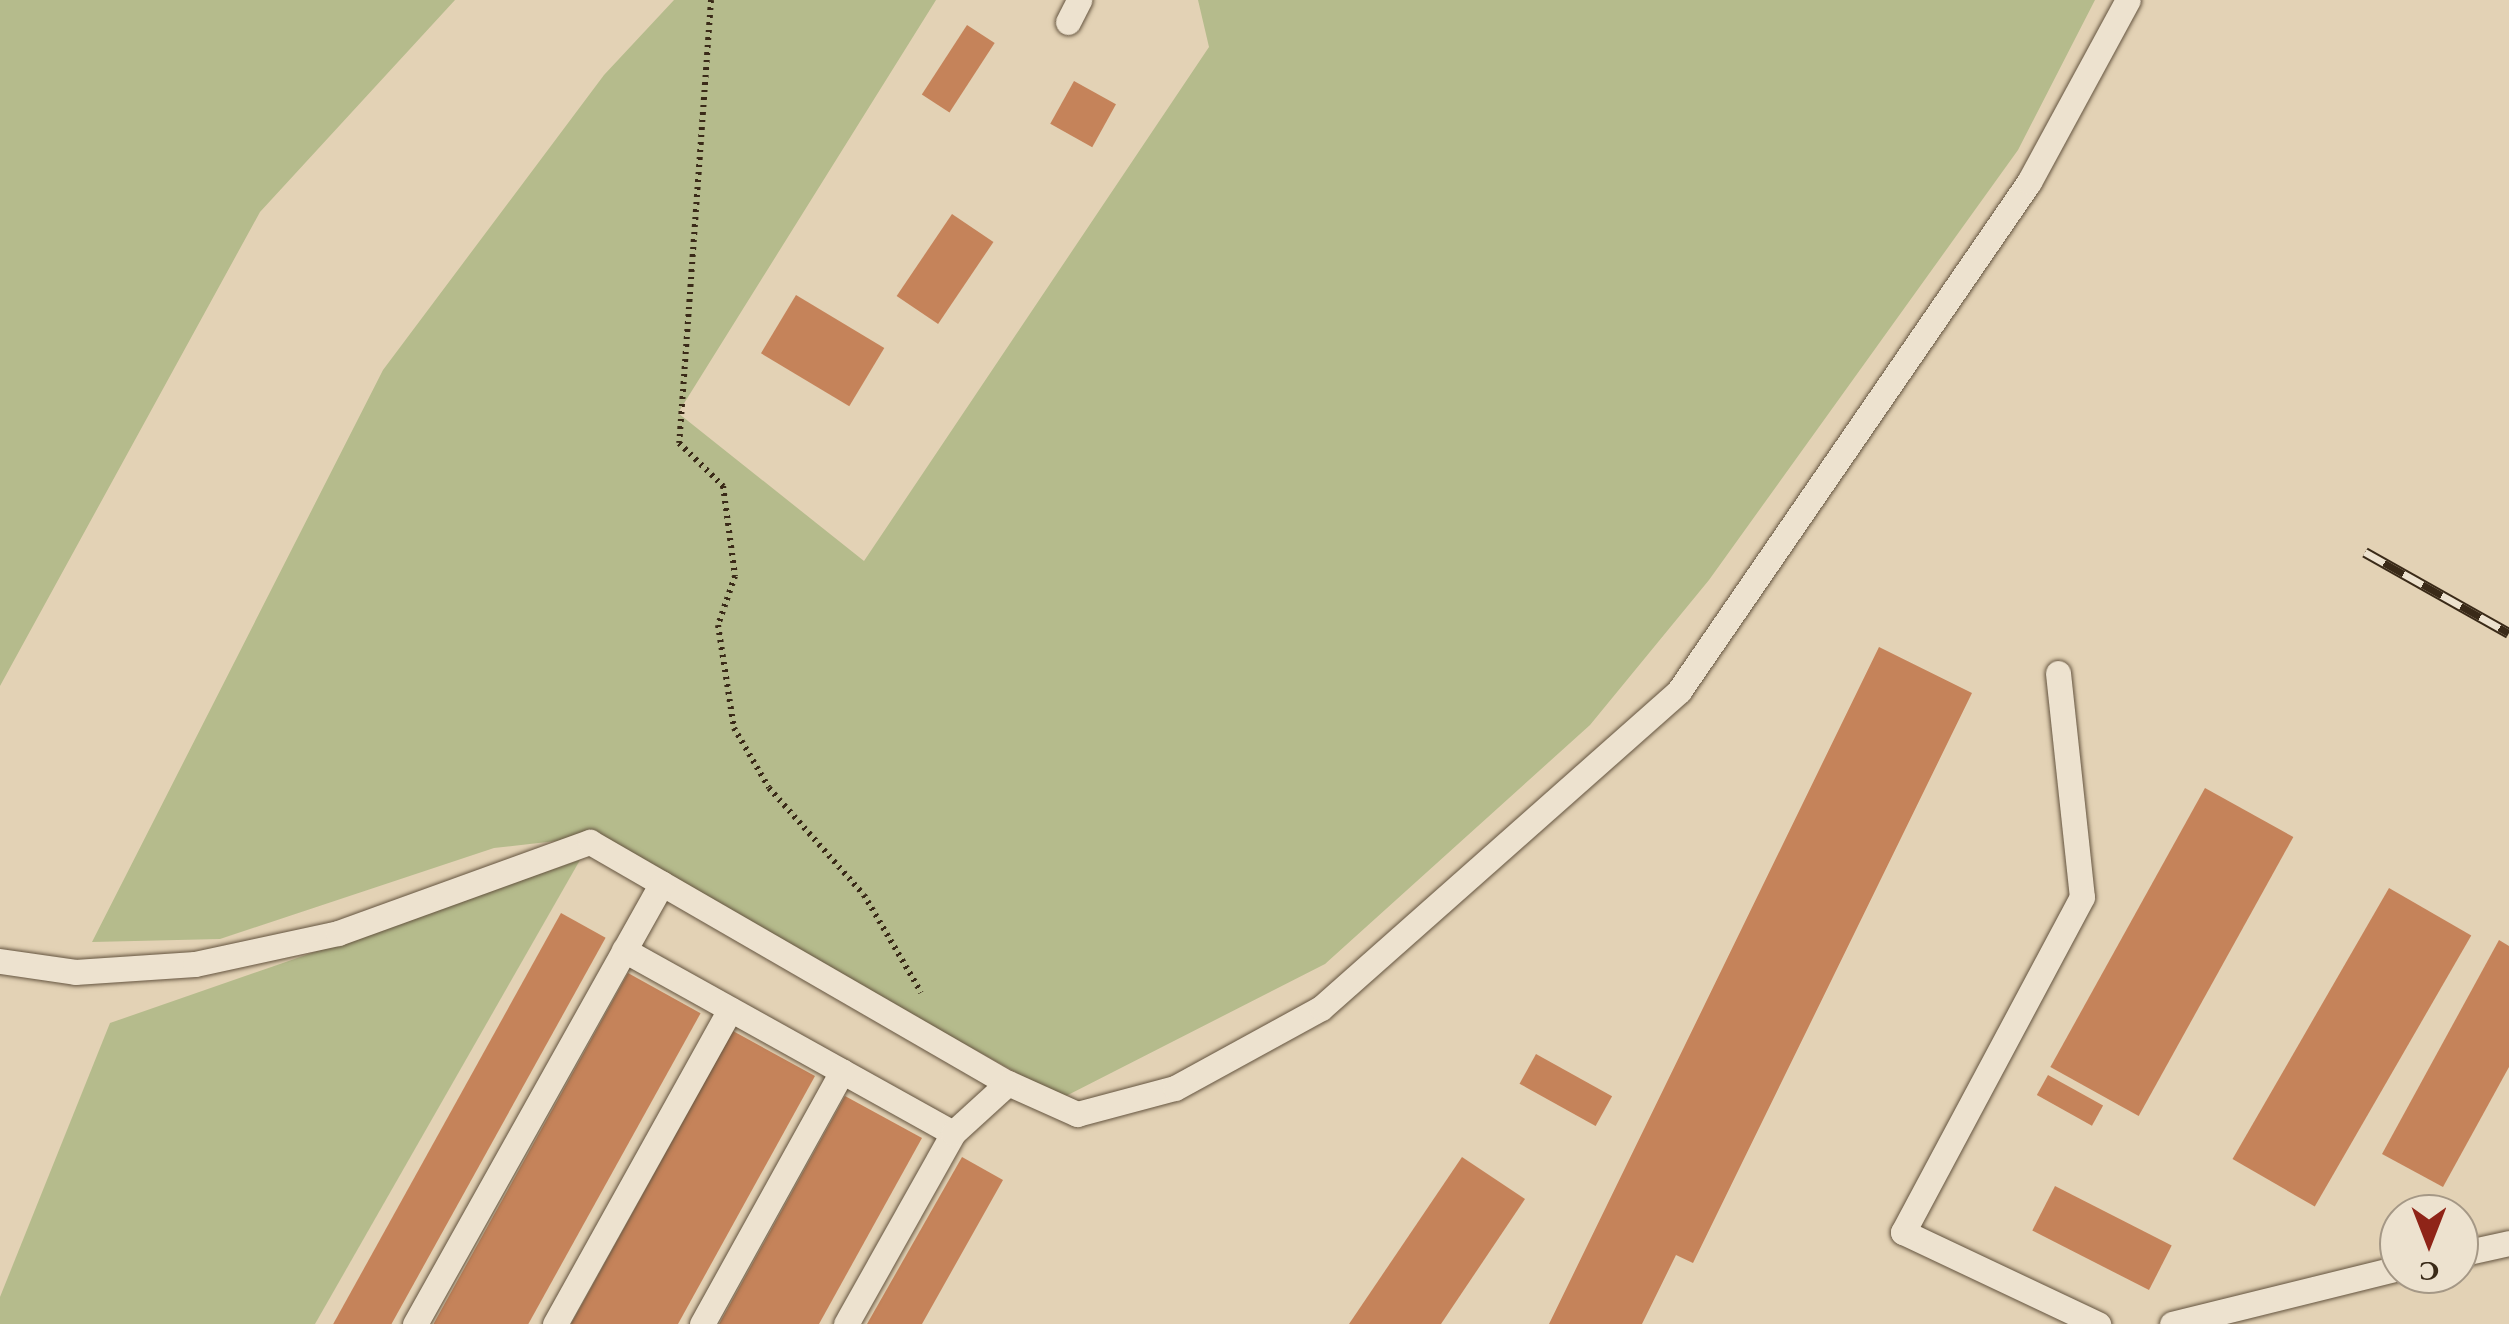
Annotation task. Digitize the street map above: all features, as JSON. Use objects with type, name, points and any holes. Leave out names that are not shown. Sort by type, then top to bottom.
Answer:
[{"type":"lane","points":[[0,962],[75,972],[195,964],[338,933],[590,842],[1008,1083],[1078,1114],[1174,1088],[1321,1008],[1679,691],[2030,182],[2128,0]]},
{"type":"lane","points":[[2058,673],[2082,897],[1903,1232],[2098,1324]]},
{"type":"lane","points":[[415,1324],[662,882]]},
{"type":"lane","points":[[624,950],[952,1133]]},
{"type":"lane","points":[[555,1324],[730,1009]]},
{"type":"lane","points":[[702,1324],[842,1071]]},
{"type":"lane","points":[[846,1324],[952,1133],[1008,1083]]},
{"type":"lane","points":[[2479,1250],[2509,1244]]},
{"type":"lane","points":[[2172,1324],[2379,1273]]},
{"type":"path","points":[[711,0],[679,443],[723,486],[735,576],[718,625],[734,728],[769,788],[864,895],[923,994]]},
{"type":"green space","points":[[0,0],[455,0],[260,212],[0,686]]},
{"type":"green space","points":[[674,0],[936,0],[678,413],[864,561],[1209,47],[1198,0],[2095,0],[2018,150],[1709,580],[1590,725],[1325,964],[1062,1098],[591,837],[494,848],[220,939],[92,942],[383,370],[604,75]]},
{"type":"green space","points":[[580,860],[315,1324],[0,1324],[0,1297],[110,1023]]},
{"type":"building","points":[[967,25],[995,43],[949,113],[922,95]]},
{"type":"building","points":[[1074,81],[1116,104],[1092,147],[1050,124]]},
{"type":"building","points":[[952,214],[993,242],[938,324],[897,296]]},
{"type":"building","points":[[796,295],[884,348],[849,406],[761,353]]},
{"type":"building","points":[[1879,647],[1972,693],[1693,1263],[1676,1255],[1642,1324],[1549,1324]]},
{"type":"building","points":[[2205,788],[2293,837],[2139,1116],[2050,1067]]},
{"type":"building","points":[[2389,888],[2471,936],[2315,1207],[2232,1159]]},
{"type":"building","points":[[561,913],[606,938],[391,1324],[333,1324]]},
{"type":"building","points":[[2499,940],[2509,946],[2509,1067],[2443,1187],[2382,1154]]},
{"type":"building","points":[[628,973],[701,1013],[528,1324],[434,1324]]},
{"type":"building","points":[[733,1031],[815,1076],[678,1324],[571,1324]]},
{"type":"building","points":[[1536,1054],[1612,1096],[1596,1126],[1520,1084]]},
{"type":"building","points":[[2048,1075],[2103,1106],[2092,1126],[2037,1095]]},
{"type":"building","points":[[845,1096],[922,1138],[819,1324],[719,1324]]},
{"type":"building","points":[[962,1157],[1003,1180],[922,1324],[867,1324]]},
{"type":"building","points":[[1462,1157],[1525,1199],[1441,1324],[1349,1324]]},
{"type":"building","points":[[2055,1186],[2172,1245],[2149,1290],[2032,1231]]},
{"type":"railway","points":[[2365,552],[2509,633]]}]
